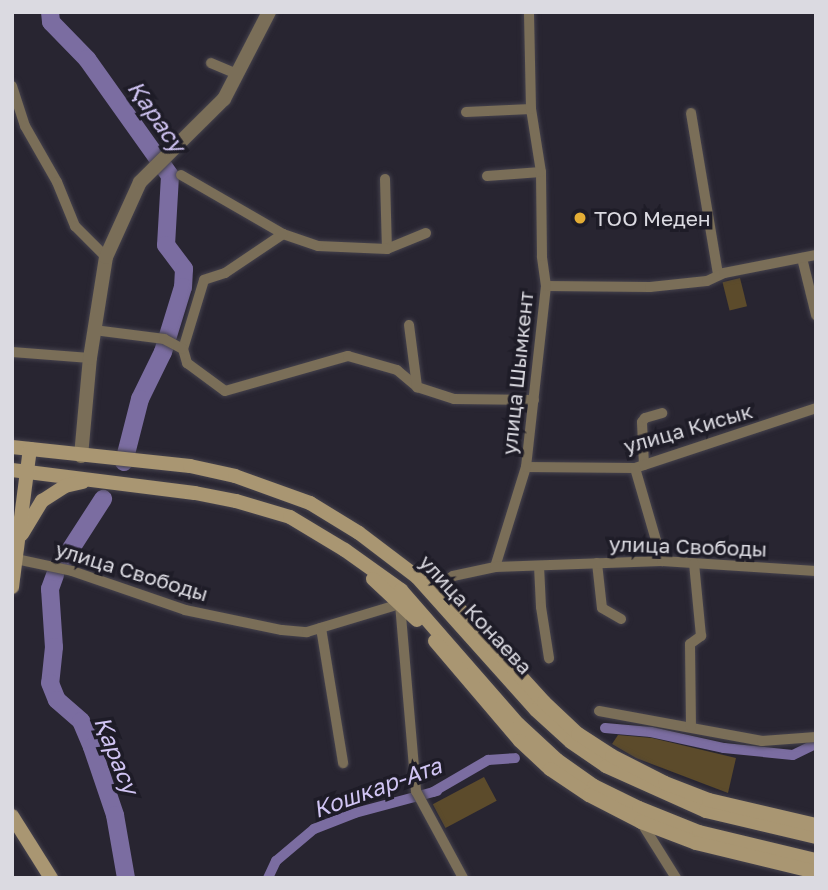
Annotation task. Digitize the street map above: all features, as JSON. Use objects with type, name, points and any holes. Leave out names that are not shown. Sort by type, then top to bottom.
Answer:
[{"type":"main road","name":"улица Конаева","points":[[12,447],[190,466],[235,476],[282,491],[333,517],[417,577],[536,710],[571,742],[606,766],[650,788],[706,810],[816,837]]},
{"type":"main road","points":[[12,586],[30,449]]},
{"type":"main road","name":"улица Конаева","points":[[12,470],[236,501],[296,520],[356,557],[401,590],[518,723],[557,760],[640,815]]},
{"type":"main road","points":[[18,541],[43,500],[52,492],[65,486],[97,480]]},
{"type":"main road","points":[[12,503],[18,541]]},
{"type":"main road","points":[[333,517],[355,523],[391,546],[437,586],[544,702],[578,734],[611,756],[665,783],[709,800],[816,825]]},
{"type":"main road","points":[[296,520],[306,534],[369,576],[425,628],[520,741],[550,769],[589,795],[640,815],[696,843],[816,872]]},
{"type":"main road","points":[[356,557],[371,542]]},
{"type":"main road","points":[[518,723],[520,741]]},
{"type":"main road","points":[[640,815],[650,788]]},
{"type":"main road","points":[[640,815],[720,838],[816,860]]},
{"type":"main road","points":[[12,816],[51,878]]},
{"type":"main road","points":[[720,838],[740,854]]},
{"type":"street","points":[[81,456],[90,358],[106,257],[140,182],[224,99],[269,12]]},
{"type":"street","name":"улица Шымкент","points":[[495,567],[526,467],[546,286],[542,256],[541,172],[531,109],[528,12]]},
{"type":"street","points":[[211,63],[237,74]]},
{"type":"street","points":[[12,86],[25,126],[57,182],[75,226],[106,257]]},
{"type":"street","points":[[466,112],[531,109]]},
{"type":"street","points":[[691,113],[718,275]]},
{"type":"street","points":[[487,176],[541,172]]},
{"type":"street","points":[[181,175],[283,234],[318,246],[387,249],[426,233]]},
{"type":"street","points":[[385,179],[387,249]]},
{"type":"street","points":[[283,234],[225,273],[204,280],[183,349],[187,363],[225,391],[348,356],[397,370],[417,387],[454,398],[534,400]]},
{"type":"street","points":[[546,286],[650,287],[707,281],[718,275],[816,255]]},
{"type":"street","points":[[802,258],[816,316]]},
{"type":"street","points":[[409,325],[417,387]]},
{"type":"street","points":[[94,330],[167,340],[183,349]]},
{"type":"street","points":[[12,352],[90,358]]},
{"type":"street","name":"улица Кисык","points":[[526,467],[640,466],[816,408]]},
{"type":"street","points":[[662,413],[645,418],[642,422],[640,466],[662,561]]},
{"type":"street","name":"улица Свободы","points":[[16,559],[72,571],[185,610],[282,630],[307,632],[400,604]]},
{"type":"street","name":"улица Свободы","points":[[437,586],[453,576],[495,567],[662,561],[816,571]]},
{"type":"street","points":[[597,563],[602,608],[621,619]]},
{"type":"street","points":[[691,727],[691,644],[701,636],[694,563]]},
{"type":"street","points":[[539,566],[541,607],[549,658]]},
{"type":"street","points":[[400,604],[419,796],[437,825],[463,878]]},
{"type":"street","points":[[321,628],[343,763]]},
{"type":"street","points":[[599,711],[762,741],[816,737]]},
{"type":"street","points":[[640,815],[676,878]]},
{"type":"shaded area","points":[[740,278],[747,306],[730,310],[723,282]]},
{"type":"shaded area","points":[[618,735],[652,738],[736,758],[728,793],[636,758],[612,744]]},
{"type":"shaded area","points":[[484,777],[497,801],[445,828],[433,804]]},
{"type":"waterway","name":"Қарасу","points":[[50,12],[51,22],[87,59],[170,176],[166,245],[184,269],[183,287],[163,352],[140,399],[124,462]]},
{"type":"waterway","name":"Қарасу","points":[[63,561],[103,499]]},
{"type":"waterway","name":"Қарасу","points":[[55,575],[50,589],[54,647],[50,683],[57,700],[81,721],[92,747],[115,815],[126,878]]},
{"type":"waterway","name":"Кошкар-Ата","points":[[605,728],[651,732],[724,748],[793,755],[816,744]]},
{"type":"waterway","name":"Кошкар-Ата","points":[[433,792],[488,760],[515,758]]},
{"type":"waterway","name":"Кошкар-Ата","points":[[268,878],[276,861],[314,829],[355,813],[437,791]]},
{"type":"place","name":"ТОО Меден","points":[[580,218]]}]
